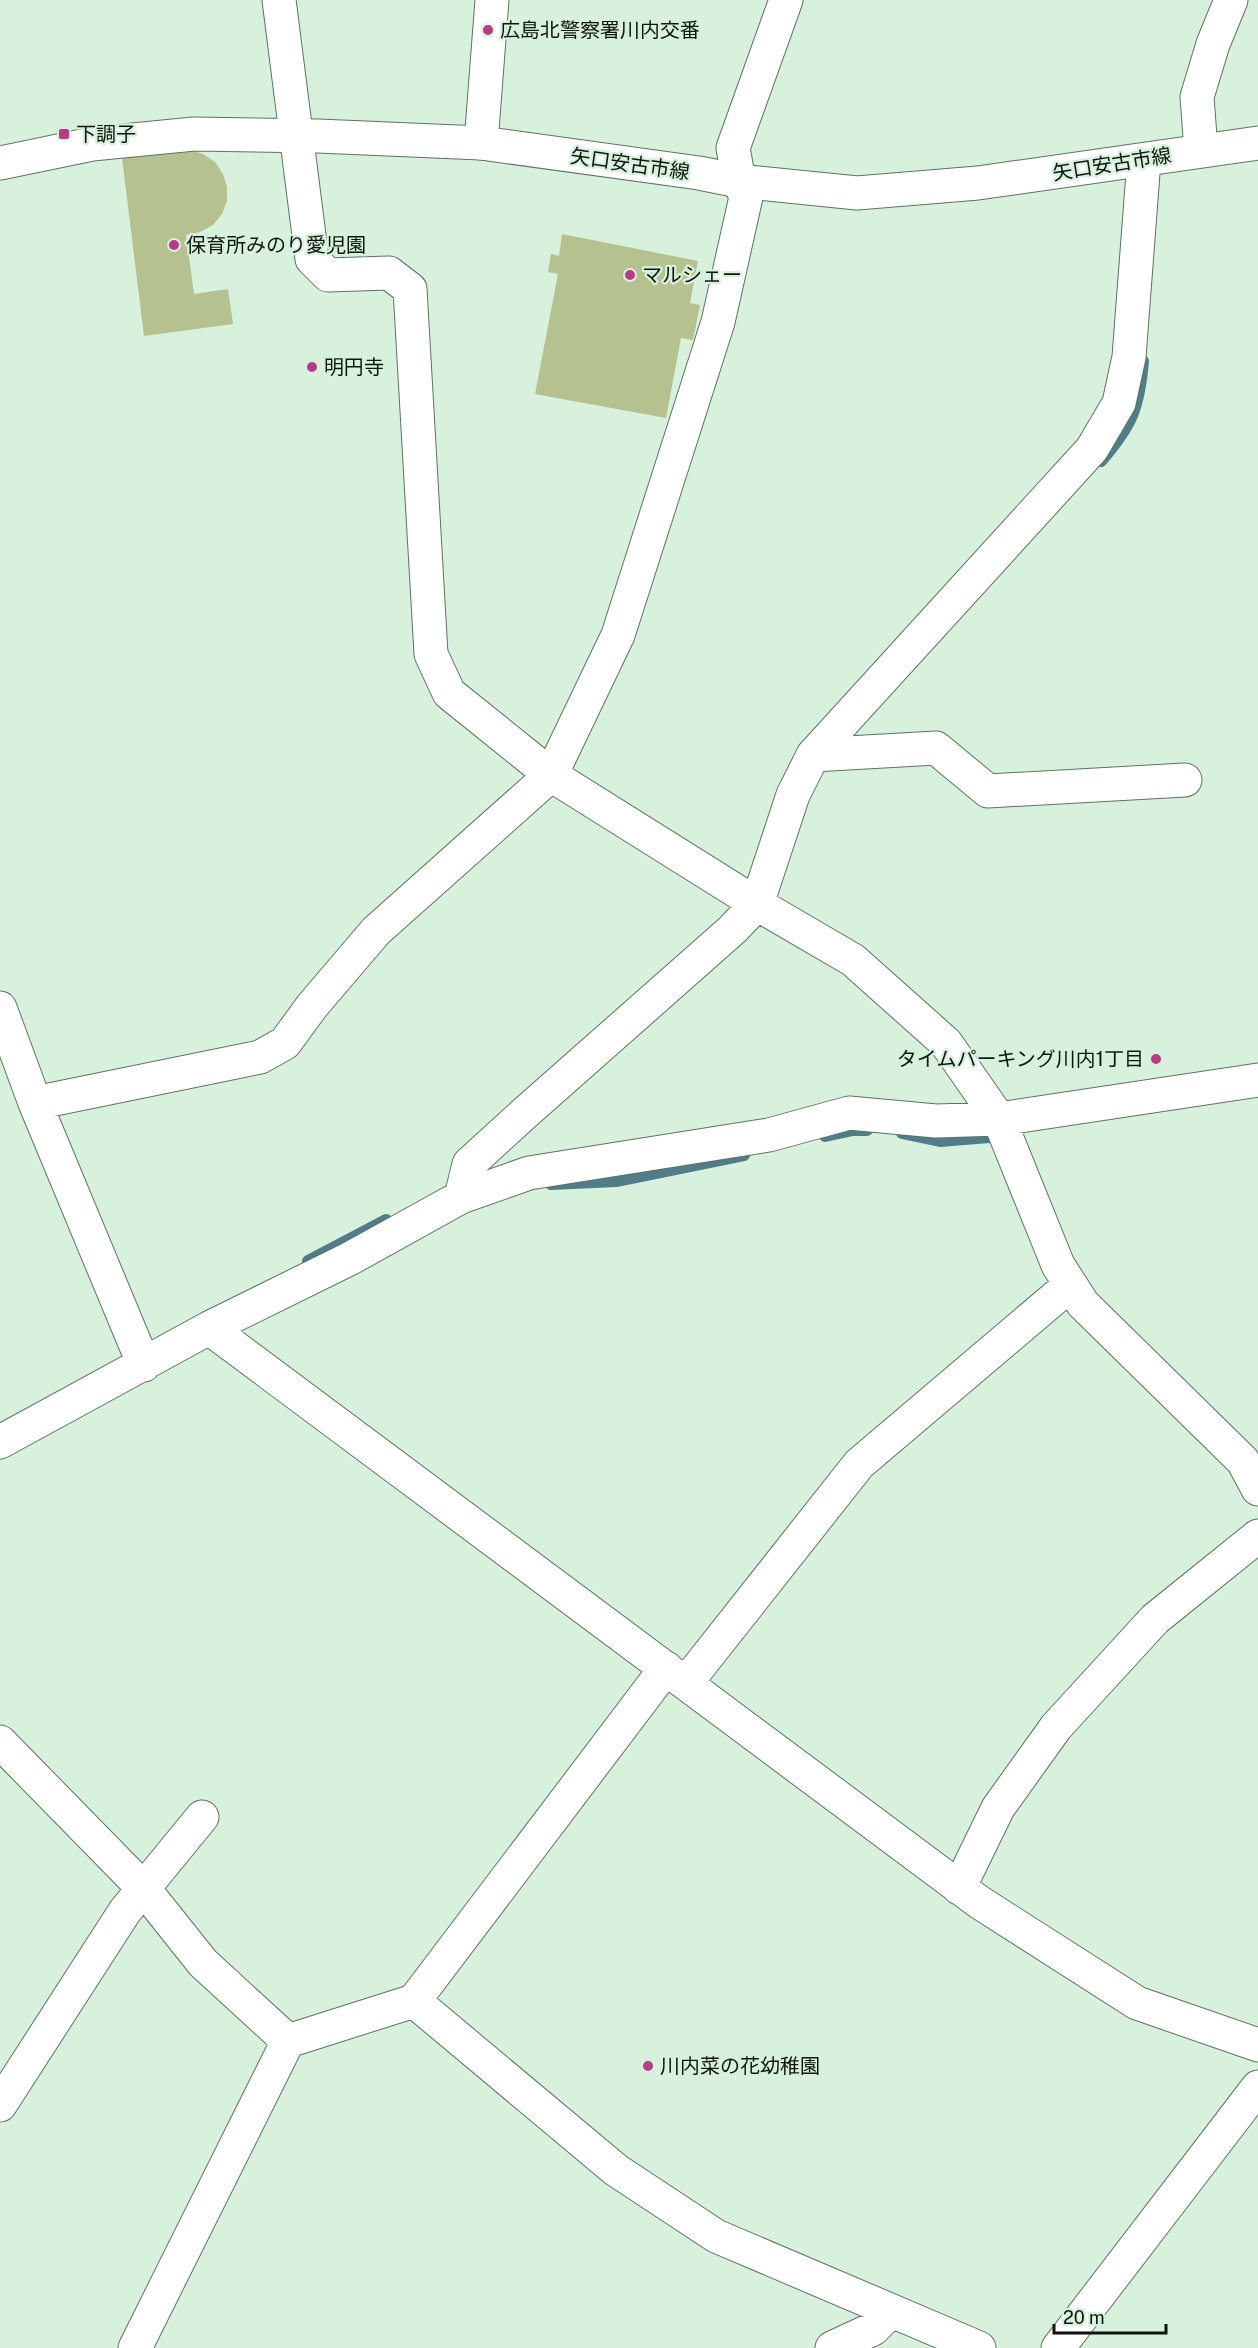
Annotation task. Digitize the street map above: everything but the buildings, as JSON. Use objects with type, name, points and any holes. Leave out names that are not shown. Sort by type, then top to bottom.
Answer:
[{"type":"street","points":[[279,0],[312,259],[328,275],[388,273],[410,289],[431,654],[449,693],[551,775],[757,904],[853,960],[946,1042],[999,1119],[1058,1265],[1083,1304],[1243,1461],[1258,1489]]},
{"type":"street","points":[[481,143],[492,0]]},
{"type":"street","points":[[35,1102],[260,1057],[285,1042],[312,1006],[376,931],[551,775],[618,635],[718,322],[746,197],[733,148],[786,0]]},
{"type":"street","points":[[1201,150],[1197,97],[1213,44],[1231,0]]},
{"type":"street","name":"矢口安古市線","points":[[0,163],[92,144],[194,134],[298,136],[481,143],[699,173],[740,181],[857,193],[978,183],[1258,143]]},
{"type":"street","points":[[461,1197],[469,1164],[732,930],[757,904],[793,795],[813,754],[1092,449],[1119,403],[1129,357],[1144,160]]},
{"type":"street","points":[[813,754],[936,748],[988,791],[1185,780]]},
{"type":"street","points":[[0,1008],[35,1102],[144,1365]]},
{"type":"street","points":[[0,1442],[209,1328],[351,1258],[461,1197],[529,1173],[769,1135],[849,1113],[936,1121],[999,1119],[1258,1080]]},
{"type":"street","points":[[135,2348],[288,2042],[414,2001],[676,1675],[859,1464],[1070,1285]]},
{"type":"street","points":[[209,1328],[979,1902],[1137,2003],[1258,2045]]},
{"type":"street","points":[[960,1887],[998,1808],[1056,1727],[1155,1619],[1258,1536]]},
{"type":"street","points":[[0,1743],[144,1889],[203,1963],[288,2042]]},
{"type":"street","points":[[0,2105],[125,1911],[202,1817]]},
{"type":"street","points":[[414,2001],[616,2170],[716,2236],[979,2348]]},
{"type":"street","points":[[1058,2348],[1258,2087]]},
{"type":"street","points":[[832,2348],[873,2329],[891,2311]]},
{"type":"waterway","points":[[1101,461],[1120,437],[1132,415],[1139,391],[1143,361]]},
{"type":"waterway","points":[[825,1136],[853,1130],[867,1130]]},
{"type":"waterway","points":[[902,1133],[940,1141],[989,1137]]},
{"type":"waterway","points":[[551,1184],[616,1181],[744,1155]]},
{"type":"waterway","points":[[308,1261],[386,1220]]},
{"type":"place","name":"広島北警察署川内交番","points":[[488,30]]},
{"type":"place","name":"下調子","points":[[64,134]]},
{"type":"place","name":"保育所みのり愛児園","points":[[174,245]]},
{"type":"place","name":"マルシェー","points":[[630,275]]},
{"type":"place","name":"明円寺","points":[[312,367]]},
{"type":"place","name":"タイムパーキング川内1丁目","points":[[1156,1059]]},
{"type":"place","name":"川内菜の花幼稚園","points":[[648,2066]]}]
